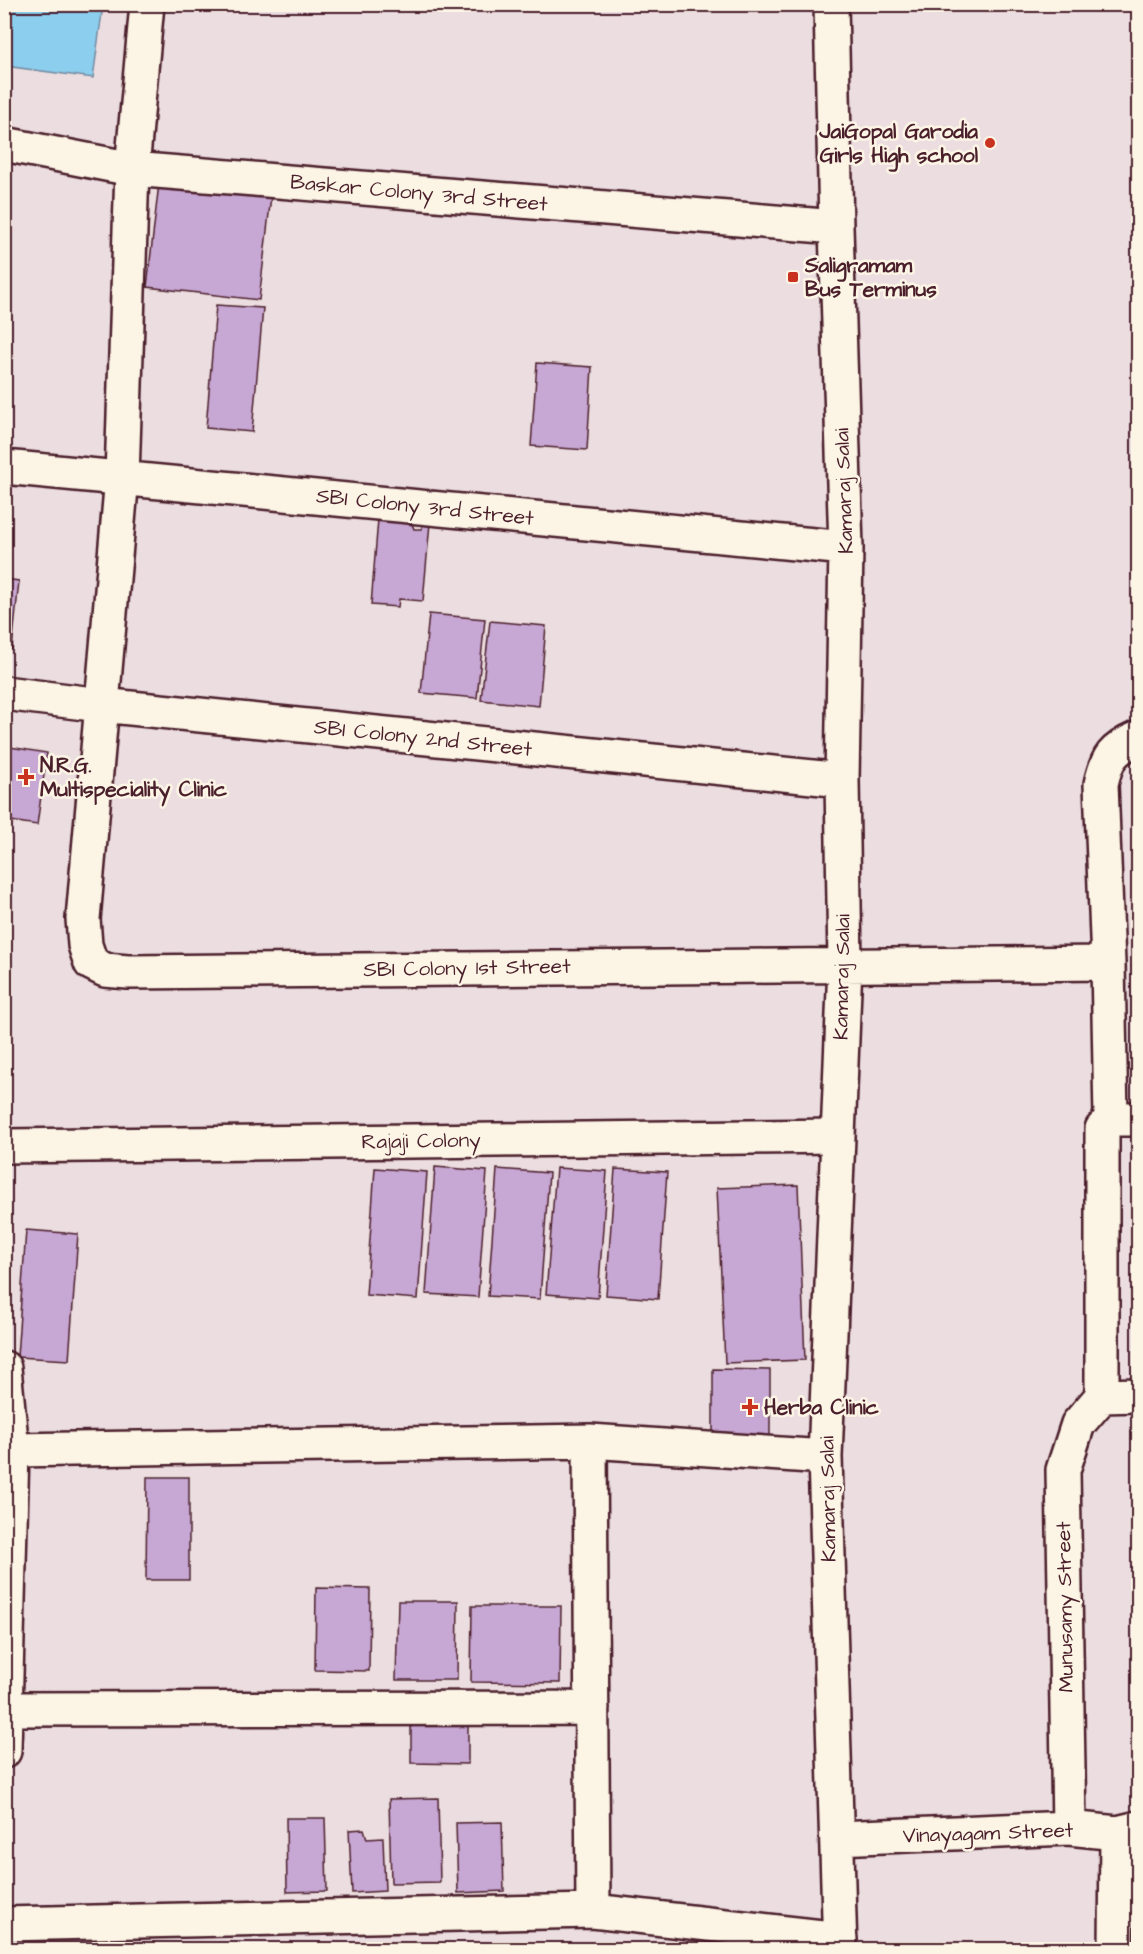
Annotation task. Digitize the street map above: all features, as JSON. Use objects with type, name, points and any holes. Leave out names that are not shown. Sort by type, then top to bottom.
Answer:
[{"type":"street","points":[[101,705],[122,477],[132,169],[147,4]]},
{"type":"street","name":"Kamaraj Salai","points":[[831,4],[846,548],[842,780],[844,965],[825,1457],[840,1944]]},
{"type":"street","name":"Baskar Colony 3rd Street","points":[[4,144],[132,169],[836,226]]},
{"type":"street","name":"SBI Colony 3rd Street","points":[[4,466],[846,548]]},
{"type":"street","name":"SBI Colony 2nd Street","points":[[4,693],[101,705],[842,780]]},
{"type":"street","name":"SBI Colony 1st Street","points":[[101,705],[83,919],[85,945],[92,963],[105,970],[128,972],[1108,963]]},
{"type":"street","points":[[1138,738],[1119,746],[1105,767],[1101,784],[1108,963],[1125,1119],[1102,1129],[1102,1396],[1138,1395]]},
{"type":"street","name":"Rajaji Colony","points":[[4,1146],[837,1136]]},
{"type":"street","points":[[4,1751],[12,1450],[5,1368]]},
{"type":"street","name":"Munusamy Street","points":[[1069,1828],[1063,1470],[1078,1424],[1102,1396]]},
{"type":"street","points":[[590,1441],[593,1911]]},
{"type":"street","points":[[12,1450],[590,1441],[825,1457]]},
{"type":"street","points":[[5,1709],[592,1708]]},
{"type":"street","name":"Vinayagam Street","points":[[837,1838],[1069,1828],[1128,1830]]},
{"type":"street","points":[[1116,1950],[1128,1830]]},
{"type":"street","points":[[4,1924],[593,1911],[840,1944]]},
{"type":"water","points":[[5,4],[103,5],[93,78],[5,66]]},
{"type":"building","points":[[159,183],[271,196],[259,300],[147,287]]},
{"type":"building","points":[[216,305],[263,308],[252,432],[206,428]]},
{"type":"building","points":[[537,363],[592,367],[587,450],[531,446]]},
{"type":"building","points":[[378,519],[411,522],[414,529],[422,529],[422,522],[430,523],[423,601],[399,599],[398,607],[371,605]]},
{"type":"building","points":[[4,579],[19,581],[12,649],[4,648]]},
{"type":"building","points":[[429,614],[485,619],[477,698],[421,693]]},
{"type":"building","points":[[490,621],[546,626],[539,706],[481,700]]},
{"type":"building","points":[[10,747],[47,753],[37,825],[4,820],[4,787]]},
{"type":"building","points":[[435,1167],[487,1171],[478,1297],[426,1294]]},
{"type":"building","points":[[375,1168],[427,1172],[418,1299],[366,1295]]},
{"type":"building","points":[[556,1168],[607,1171],[598,1298],[546,1294]]},
{"type":"building","points":[[497,1169],[549,1173],[540,1299],[488,1296]]},
{"type":"building","points":[[615,1169],[667,1172],[658,1299],[606,1295]]},
{"type":"building","points":[[798,1185],[805,1360],[725,1363],[717,1188]]},
{"type":"building","points":[[26,1230],[78,1234],[69,1360],[17,1357]]},
{"type":"building","points":[[713,1369],[770,1370],[770,1437],[713,1437]]},
{"type":"building","points":[[147,1477],[189,1477],[189,1580],[146,1580]]},
{"type":"building","points":[[316,1588],[370,1589],[369,1671],[315,1670]]},
{"type":"building","points":[[398,1601],[458,1601],[457,1680],[396,1680]]},
{"type":"building","points":[[472,1606],[561,1606],[560,1683],[471,1682]]},
{"type":"building","points":[[411,1713],[468,1714],[468,1764],[411,1763]]},
{"type":"building","points":[[438,1798],[440,1882],[391,1883],[389,1799]]},
{"type":"building","points":[[286,1818],[325,1818],[327,1891],[287,1892]]},
{"type":"building","points":[[502,1822],[504,1891],[458,1893],[456,1823]]},
{"type":"building","points":[[364,1829],[367,1839],[383,1838],[385,1891],[352,1893],[349,1830]]},
{"type":"place","name":"JaiGopal Garodia Girls High school","points":[[990,143]]},
{"type":"place","name":"Saligramam Bus Terminus","points":[[793,277]]},
{"type":"place","name":"N.R.G. Multispeciality Clinic","points":[[26,777]]},
{"type":"place","name":"Herba Clinic","points":[[750,1407]]}]
